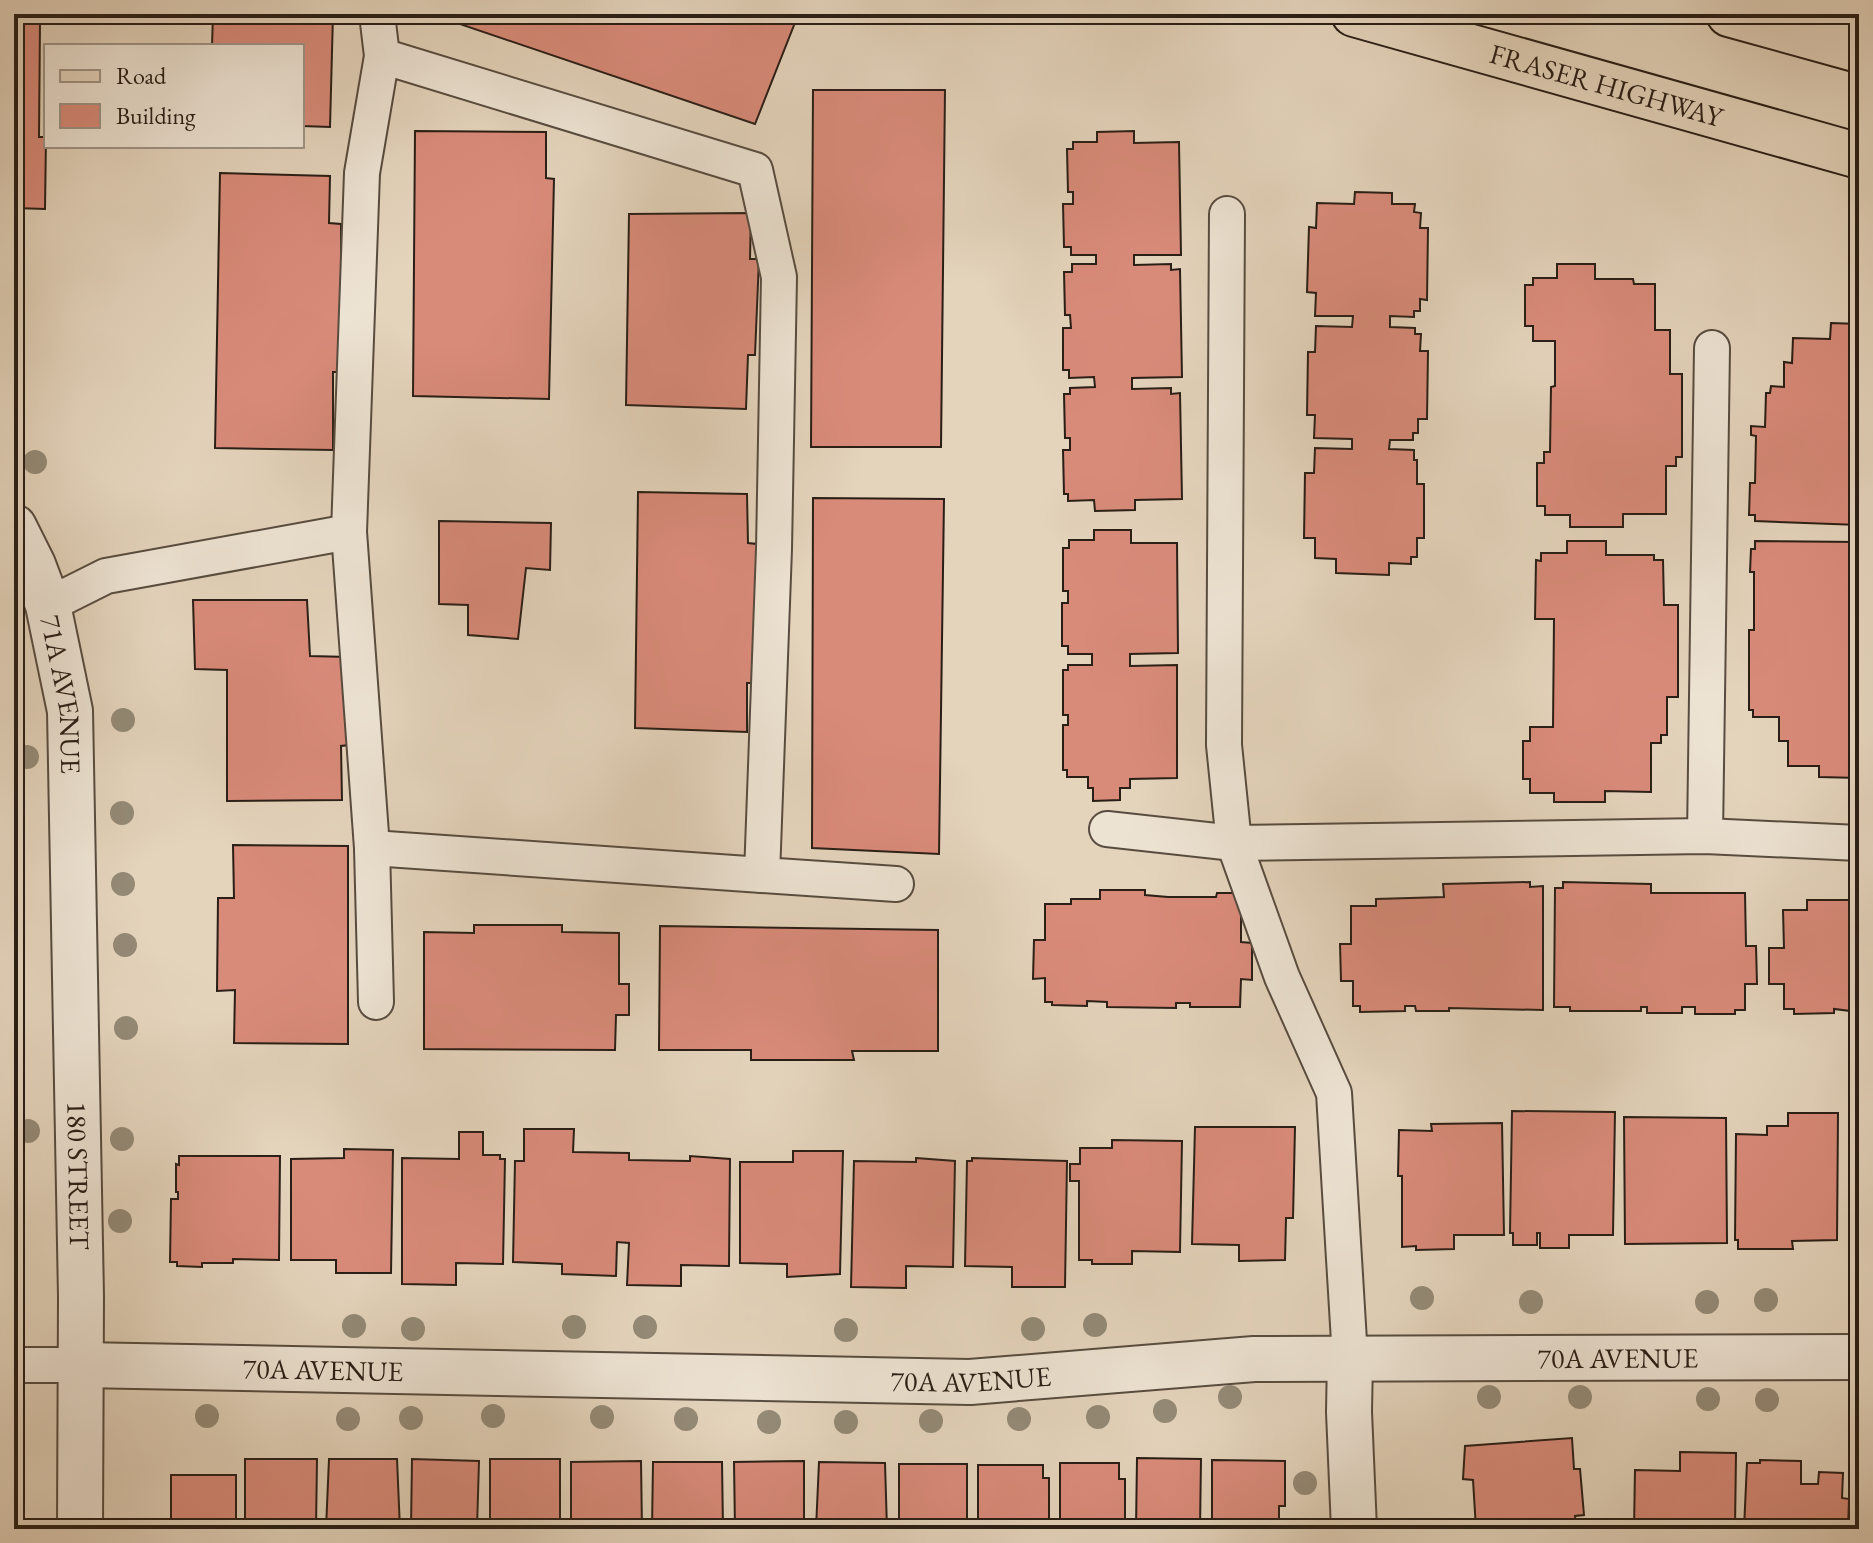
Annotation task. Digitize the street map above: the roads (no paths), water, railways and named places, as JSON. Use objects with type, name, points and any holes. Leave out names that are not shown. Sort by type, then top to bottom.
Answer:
[{"type":"main road","name":"FRASER HIGHWAY","points":[[1354,14],[1859,156]]},
{"type":"main road","points":[[1729,14],[1859,50]]},
{"type":"street","name":"71A AVENUE","points":[[14,527],[48,605],[70,711],[71,820]]},
{"type":"street","name":"180 STREET","points":[[71,820],[81,1365],[80,1529]]},
{"type":"street","name":"70A AVENUE","points":[[81,1365],[970,1382],[1254,1359],[1859,1357]]},
{"type":"street","points":[[1350,1358],[1349,1421],[1354,1529]]},
{"type":"lane","points":[[376,1002],[372,848],[349,532],[362,173],[382,56],[377,14]]},
{"type":"lane","points":[[382,56],[755,170],[779,277],[774,549],[762,875]]},
{"type":"lane","points":[[1227,214],[1224,745],[1234,843],[1282,977],[1334,1093],[1350,1358]]},
{"type":"lane","points":[[1705,836],[1712,348]]},
{"type":"lane","points":[[48,605],[106,576],[349,532]]},
{"type":"lane","points":[[1107,829],[1234,843],[1705,836],[1859,843]]},
{"type":"lane","points":[[372,848],[896,884]]},
{"type":"lane","points":[[14,1365],[81,1365]]}]
